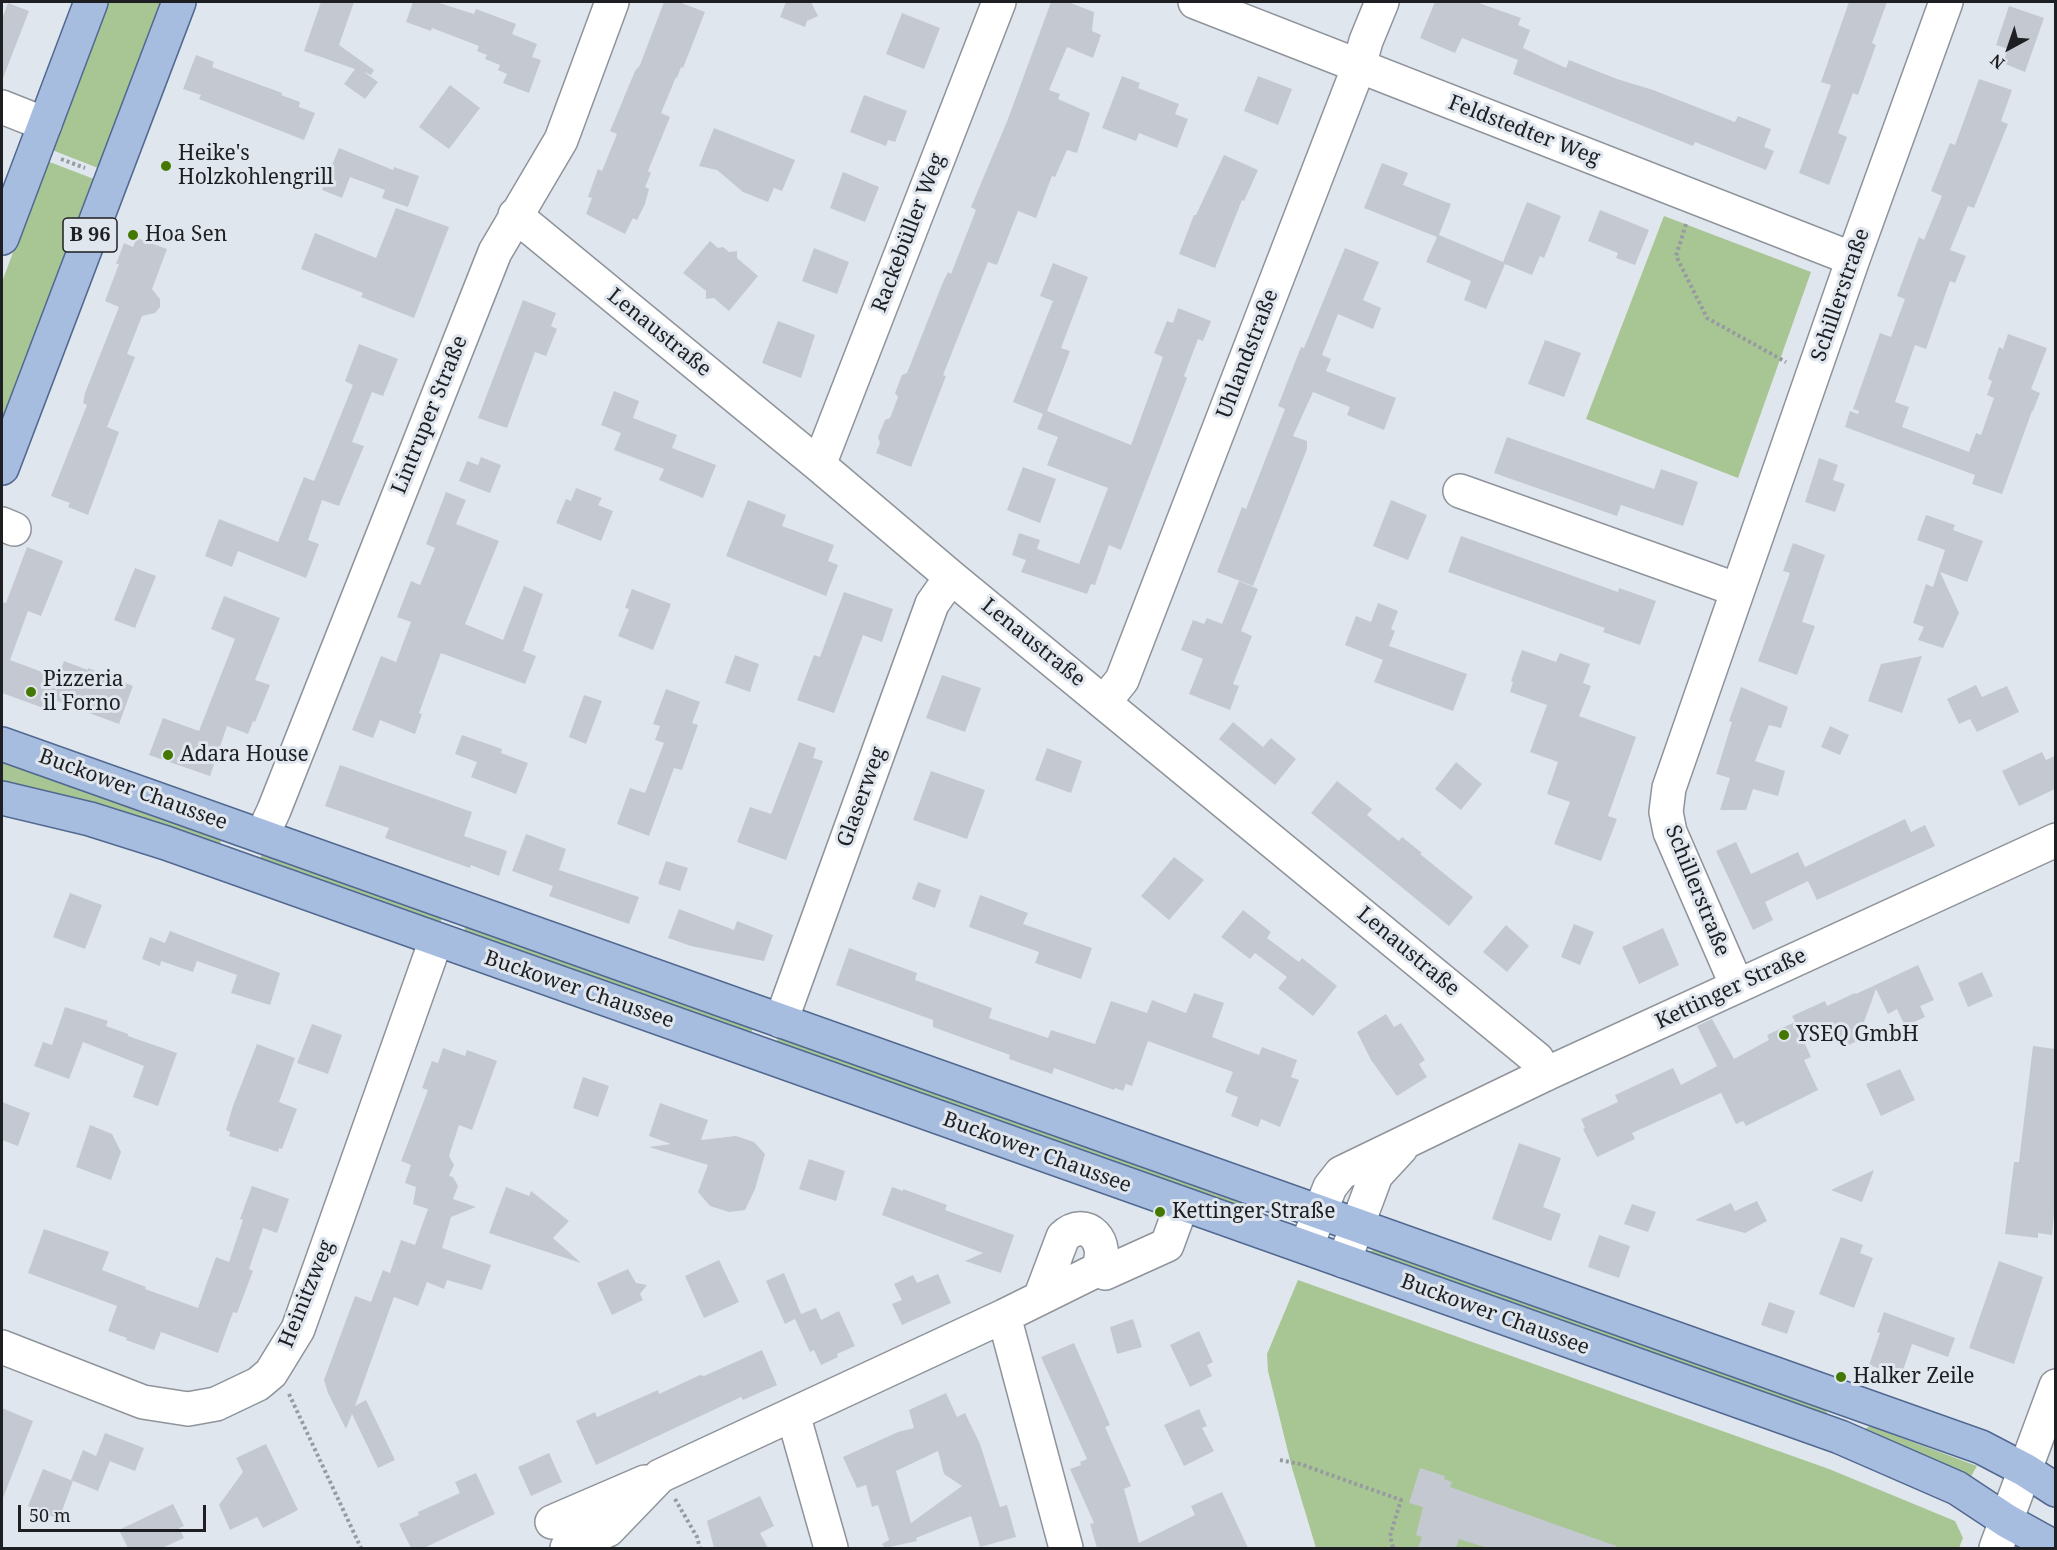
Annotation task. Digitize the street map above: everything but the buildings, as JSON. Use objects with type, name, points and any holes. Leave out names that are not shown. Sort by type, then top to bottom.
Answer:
[{"type":"main road","points":[[2,237],[91,2]]},
{"type":"main road","name":"B 96","points":[[2,468],[179,2]]},
{"type":"main road","name":"Buckower Chaussee","points":[[2,744],[1981,1448],[2025,1470],[2055,1490]]},
{"type":"main road","name":"Buckower Chaussee","points":[[2,798],[90,819],[134,833],[1840,1437],[1957,1488],[2002,1535],[2055,1548]]},
{"type":"street","name":"Lintruper Straße","points":[[262,836],[278,801],[495,252],[561,140],[612,2]]},
{"type":"street","name":"Rackebüller Weg","points":[[819,465],[999,2]]},
{"type":"street","name":"Feldstedter Weg","points":[[1195,2],[1853,259]]},
{"type":"street","name":"Uhlandstraße","points":[[1105,701],[1122,680],[1382,2]]},
{"type":"street","name":"Schillerstraße","points":[[1737,986],[1675,847],[1666,812],[1669,788],[1853,259],[1946,2]]},
{"type":"street","points":[[2,107],[45,124]]},
{"type":"street","name":"Lenaustraße","points":[[515,215],[1537,1059],[1546,1074]]},
{"type":"street","points":[[1460,491],[1738,590]]},
{"type":"street","name":"Glaserweg","points":[[781,1021],[932,604],[951,577]]},
{"type":"street","name":"Kettinger Straße","points":[[1306,1247],[1318,1212],[1332,1183],[1341,1173],[1546,1074],[2055,840]]},
{"type":"street","name":"Heinitzweg","points":[[2,1347],[142,1402],[188,1409],[216,1404],[237,1395],[258,1384],[271,1373],[298,1329],[436,940]]},
{"type":"street","name":"Kettinger Straße","points":[[1344,1261],[1376,1175],[1408,1140]]},
{"type":"street","points":[[1096,1270],[1105,1274],[1167,1245],[1182,1204]]},
{"type":"street","points":[[560,1535],[608,1530],[660,1476],[1004,1316],[1040,1298],[1096,1270],[1102,1260],[1100,1241],[1091,1232],[1080,1228],[1070,1230],[1063,1237],[1040,1298]]},
{"type":"street","points":[[1004,1316],[1066,1548]]},
{"type":"street","points":[[2002,1535],[2055,1386]]},
{"type":"street","points":[[1840,1437],[1852,1402]]},
{"type":"street","points":[[793,1414],[831,1548]]},
{"type":"path","points":[[54,157],[94,171]]},
{"type":"path","points":[[1688,218],[1676,256],[1707,318],[1780,360],[1815,372]]},
{"type":"path","points":[[285,1386],[361,1548]]},
{"type":"path","points":[[1280,1460],[1300,1464],[1401,1500],[1390,1536],[1393,1548]]},
{"type":"path","points":[[660,1476],[697,1537],[700,1548]]},
{"type":"green space","points":[[108,2],[162,2],[98,168],[52,150]]},
{"type":"green space","points":[[47,161],[94,179],[2,423],[2,282]]},
{"type":"green space","points":[[1664,216],[1811,272],[1738,478],[1586,419]]},
{"type":"green space","points":[[2,762],[222,839],[217,850],[2,782]]},
{"type":"green space","points":[[262,854],[442,917],[439,928],[258,864]]},
{"type":"green space","points":[[466,926],[753,1028],[749,1039],[462,936]]},
{"type":"green space","points":[[778,1037],[1262,1209],[1258,1219],[775,1048]]},
{"type":"green space","points":[[1375,1250],[1823,1407],[1830,1417],[1370,1257],[1370,1251]]},
{"type":"green space","points":[[1298,1280],[1829,1469],[1955,1521],[1963,1538],[1959,1548],[1316,1548],[1292,1468],[1268,1371],[1267,1354]]},
{"type":"green space","points":[[1870,1426],[1977,1466],[1969,1480],[1863,1430]]},
{"type":"place","name":"Heike's Holzkohlengrill","points":[[166,166]]},
{"type":"place","name":"Hoa Sen","points":[[133,235]]},
{"type":"place","name":"Pizzeria il Forno","points":[[31,692]]},
{"type":"place","name":"Adara House","points":[[168,755]]},
{"type":"place","name":"YSEQ GmbH","points":[[1784,1035]]},
{"type":"place","name":"Kettinger Straße","points":[[1160,1212]]},
{"type":"place","name":"Halker Zeile","points":[[1841,1377]]}]
